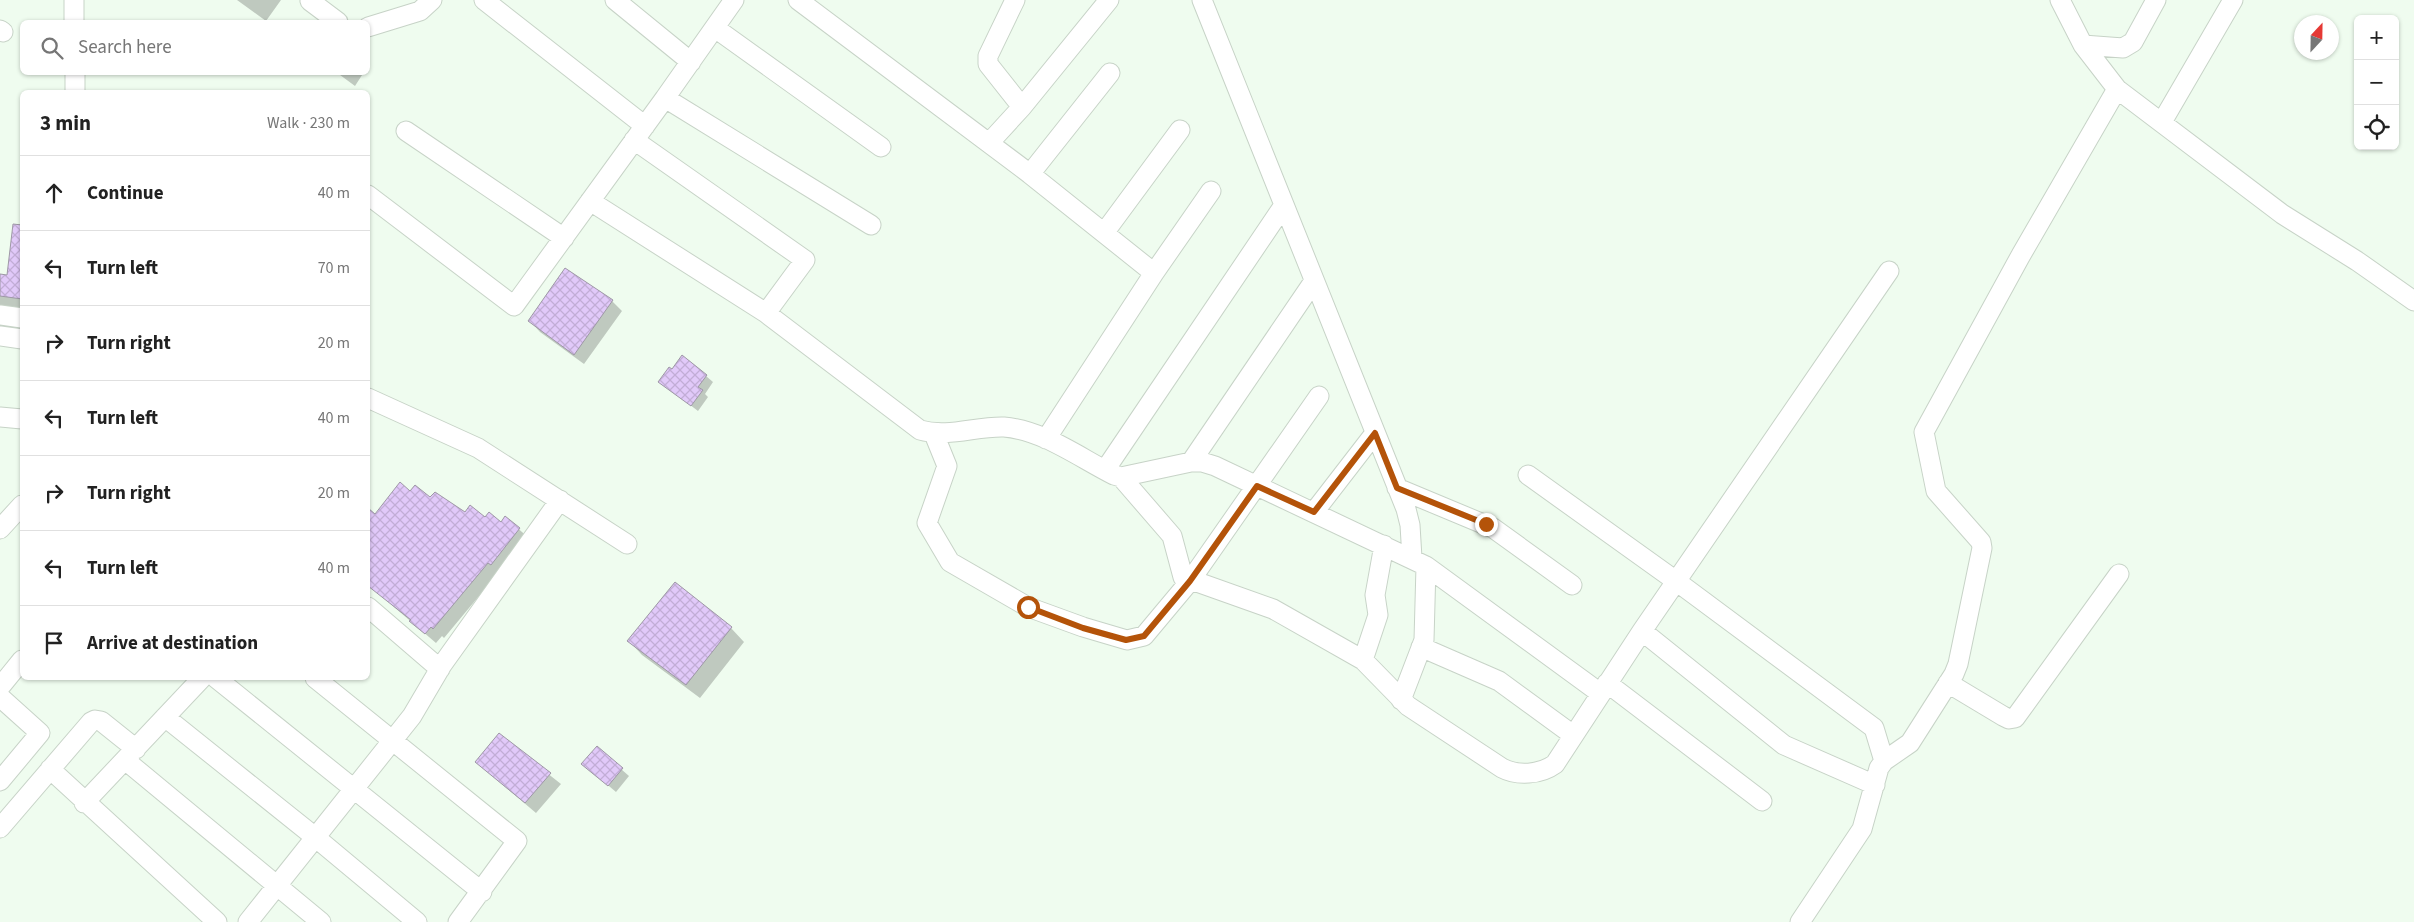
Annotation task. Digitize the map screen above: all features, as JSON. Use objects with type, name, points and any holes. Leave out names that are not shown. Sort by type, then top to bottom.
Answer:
[{"type":"street","points":[[74,0],[74,20]]},
{"type":"street","points":[[310,0],[335,20]]},
{"type":"street","points":[[370,26],[420,11],[432,0]]},
{"type":"street","points":[[484,0],[640,133],[805,260],[766,313]]},
{"type":"street","points":[[615,0],[691,62]]},
{"type":"street","points":[[370,197],[514,306],[734,0]]},
{"type":"street","points":[[798,0],[1030,174],[1154,273]]},
{"type":"street","points":[[1015,0],[988,56],[988,64],[1022,107]]},
{"type":"street","points":[[989,143],[1022,107],[1109,0]]},
{"type":"street","points":[[1202,0],[1397,488],[1410,525],[1419,562],[1425,630],[1421,647],[1401,700]]},
{"type":"street","points":[[2060,0],[2083,46],[2117,89],[2292,220],[2357,261],[2414,301]]},
{"type":"street","points":[[2083,46],[2123,48],[2129,46],[2156,0]]},
{"type":"street","points":[[2162,122],[2233,0]]},
{"type":"street","points":[[715,28],[881,147]]},
{"type":"street","points":[[1030,174],[1110,73]]},
{"type":"street","points":[[75,75],[75,90]]},
{"type":"street","points":[[1800,922],[1862,828],[1874,785],[1884,761],[1910,743],[1958,664],[1982,548],[1977,536],[1936,491],[1924,432],[2021,255],[2117,89]]},
{"type":"street","points":[[665,98],[871,224]]},
{"type":"street","points":[[1104,233],[1180,130]]},
{"type":"street","points":[[406,131],[564,238]]},
{"type":"street","points":[[1046,439],[1154,273],[1211,191]]},
{"type":"street","points":[[590,201],[766,313],[911,425],[934,434],[1001,427],[1012,428],[1046,439],[1113,474],[1172,536],[1180,572],[1183,577],[1266,606],[1363,660],[1401,700],[1510,772],[1542,771],[1555,764],[1642,631],[1889,271]]},
{"type":"street","points":[[1113,474],[1284,205]]},
{"type":"street","points":[[1191,462],[1314,281]]},
{"type":"street","points":[[0,315],[20,318]]},
{"type":"street","points":[[0,336],[20,340]]},
{"type":"street","points":[[934,434],[947,466],[927,523],[950,562],[1028,607],[1083,628],[1126,640],[1144,636],[1190,581],[1319,396]]},
{"type":"street","points":[[370,402],[478,448],[627,544]]},
{"type":"street","points":[[0,417],[20,419]]},
{"type":"street","points":[[1314,512],[1375,433]]},
{"type":"street","points":[[1113,474],[1202,462],[1215,466],[1419,562],[1604,688],[1762,801]]},
{"type":"street","points":[[1528,475],[1676,581],[1874,728],[1884,761]]},
{"type":"street","points":[[1397,488],[1486,524],[1572,585]]},
{"type":"street","points":[[248,922],[417,710],[440,669],[560,500]]},
{"type":"street","points":[[0,528],[20,507]]},
{"type":"street","points":[[1363,660],[1378,616],[1374,595],[1384,545]]},
{"type":"street","points":[[1948,683],[2003,716],[2009,719],[2015,718],[2120,574]]},
{"type":"street","points":[[370,609],[440,669]]},
{"type":"street","points":[[1642,631],[1784,745],[1874,785]]},
{"type":"street","points":[[1421,647],[1499,681],[1573,735]]},
{"type":"street","points":[[0,687],[20,662]]},
{"type":"street","points":[[84,803],[200,680]]},
{"type":"street","points":[[218,680],[482,892]]},
{"type":"street","points":[[318,680],[517,841],[482,892],[458,922]]},
{"type":"street","points":[[0,697],[40,733],[0,782]]},
{"type":"street","points":[[165,717],[315,837],[417,922]]},
{"type":"street","points":[[0,828],[95,720],[101,722],[131,755],[277,886],[321,922]]},
{"type":"street","points":[[50,769],[84,803],[217,922]]},
{"type":"building","points":[[13,224],[20,225],[20,299],[0,296],[0,274],[7,275]]},
{"type":"building","points":[[565,268],[613,300],[574,355],[528,321]]},
{"type":"building","points":[[682,355],[707,375],[698,387],[703,390],[691,406],[658,382],[669,367],[672,369]]},
{"type":"building","points":[[400,482],[410,491],[415,485],[430,497],[435,492],[465,512],[470,505],[485,517],[489,512],[501,522],[505,516],[520,528],[491,565],[488,563],[433,629],[431,627],[425,634],[409,621],[411,620],[370,588],[370,510],[375,514]]},
{"type":"building","points":[[675,582],[732,627],[686,685],[627,641]]},
{"type":"building","points":[[499,733],[551,773],[525,803],[475,762]]},
{"type":"building","points":[[597,746],[623,768],[608,786],[581,764]]},
{"type":"route","points":[[1028,607],[1083,628],[1126,640],[1144,636],[1190,581],[1257,486],[1314,512],[1375,433],[1397,488],[1486,524]]}]
